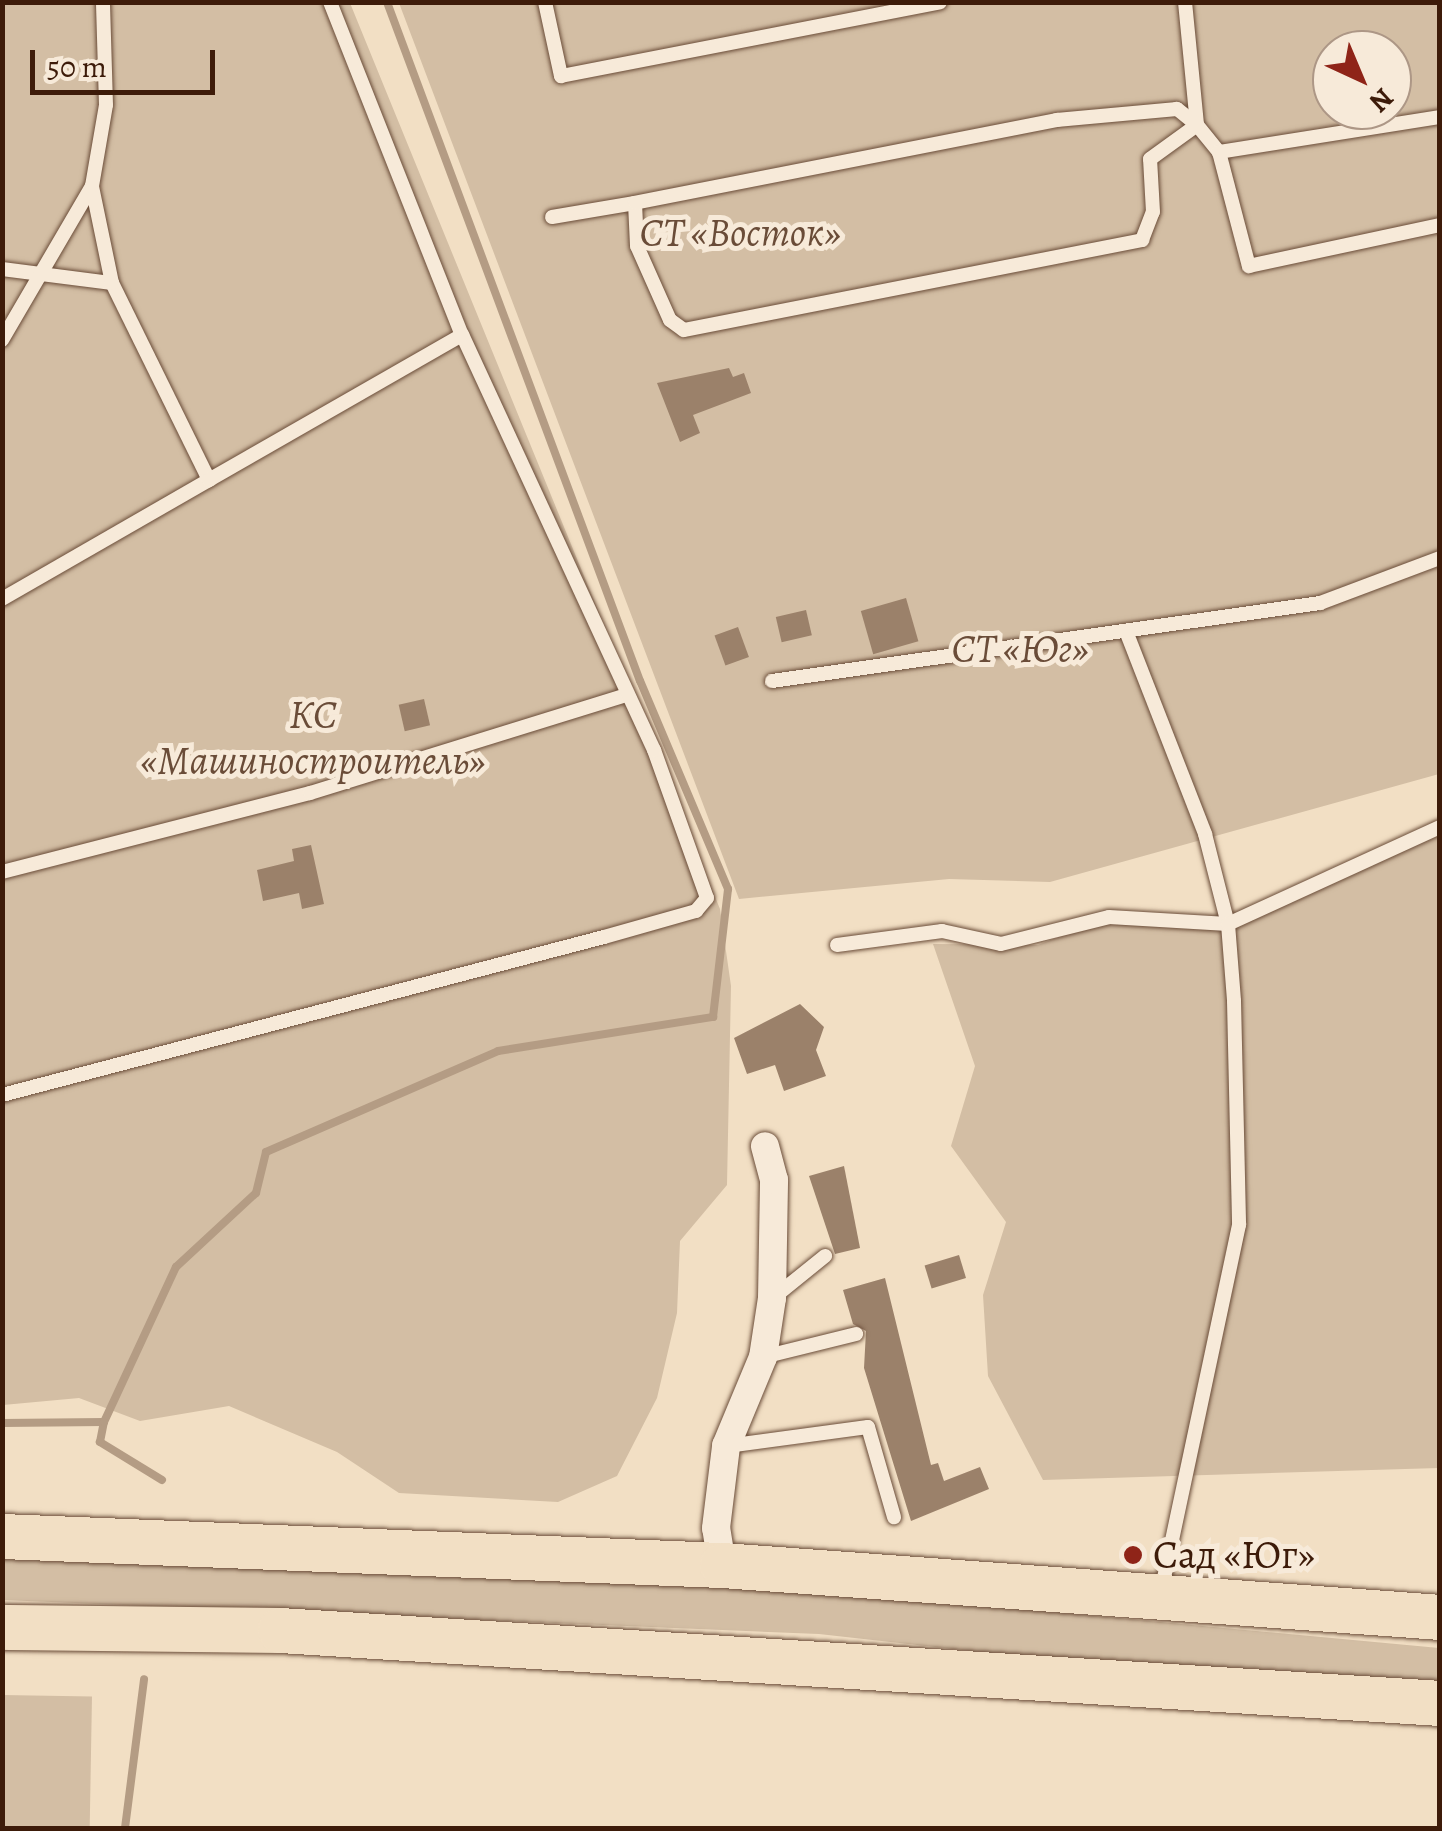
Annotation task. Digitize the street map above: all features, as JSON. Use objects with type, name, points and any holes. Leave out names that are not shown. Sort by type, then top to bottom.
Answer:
[{"type":"main road","points":[[2,1536],[722,1565],[1440,1617]]},
{"type":"main road","points":[[2,1627],[280,1630],[1440,1703]]},
{"type":"street","points":[[722,1565],[716,1528],[726,1446],[763,1357],[772,1298],[774,1180],[764,1146]]},
{"type":"lane","points":[[103,2],[106,106],[92,186],[112,283],[208,480]]},
{"type":"lane","points":[[2,1095],[696,911],[708,898],[699,859],[462,335],[330,2]]},
{"type":"lane","points":[[545,2],[561,76],[940,2]]},
{"type":"lane","points":[[634,204],[637,246],[670,320],[684,330],[1142,240],[1153,212],[1150,159],[1197,125],[1200,86],[1185,2]]},
{"type":"lane","points":[[552,218],[1057,120],[1177,108],[1219,152],[1249,266],[1440,225]]},
{"type":"lane","points":[[1219,152],[1440,117]]},
{"type":"lane","points":[[2,340],[26,312],[36,268],[92,186]]},
{"type":"lane","points":[[2,269],[36,268],[112,283]]},
{"type":"lane","points":[[2,599],[462,335]]},
{"type":"lane","points":[[772,682],[1320,603],[1440,558]]},
{"type":"lane","points":[[1126,631],[1200,818],[1228,924],[1239,1225],[1160,1599]]},
{"type":"lane","points":[[2,872],[310,793],[623,696]]},
{"type":"lane","points":[[837,945],[942,931],[1001,944],[1109,917],[1228,924],[1440,827]]},
{"type":"lane","points":[[772,1298],[825,1256]]},
{"type":"lane","points":[[763,1357],[856,1334]]},
{"type":"lane","points":[[726,1446],[868,1427],[894,1516]]},
{"type":"green space","name":"КС «Машиностроитель»","points":[[3,3],[350,3],[720,909],[731,986],[727,1185],[680,1241],[677,1313],[657,1398],[617,1476],[558,1502],[399,1493],[337,1452],[229,1406],[140,1421],[79,1398],[3,1405]]},
{"type":"green space","points":[[399,3],[1439,3],[1439,774],[1050,882],[949,879],[739,899]]},
{"type":"green space","points":[[1439,827],[1439,1468],[1043,1480],[988,1376],[983,1295],[1006,1222],[951,1146],[975,1066],[933,944],[1038,945],[1109,917],[1228,924]]},
{"type":"green space","points":[[3,1559],[829,1591],[1439,1648],[1439,1683],[1042,1659],[819,1634],[3,1600]]},
{"type":"green space","points":[[3,1695],[92,1697],[90,1828],[2,1828]]},
{"type":"building","points":[[729,368],[733,377],[744,373],[751,393],[693,415],[700,433],[680,442],[657,383]]},
{"type":"building","points":[[906,598],[918,641],[873,654],[861,611]]},
{"type":"building","points":[[806,610],[812,635],[782,642],[776,617]]},
{"type":"building","points":[[738,627],[749,657],[725,666],[715,636]]},
{"type":"building","points":[[424,699],[430,725],[405,731],[399,705]]},
{"type":"building","points":[[311,845],[324,904],[302,909],[299,893],[263,901],[257,870],[294,861],[292,849]]},
{"type":"building","points":[[800,1004],[824,1027],[816,1050],[826,1076],[784,1091],[775,1065],[747,1074],[734,1038]]},
{"type":"building","points":[[844,1166],[860,1248],[835,1254],[809,1176]]},
{"type":"building","points":[[959,1255],[966,1278],[932,1288],[925,1266]]},
{"type":"building","points":[[885,1278],[931,1465],[938,1463],[944,1481],[980,1467],[989,1489],[911,1521],[864,1368],[866,1331],[853,1324],[843,1290]]},
{"type":"waterway","points":[[162,1480],[100,1442],[104,1422],[176,1267],[256,1193],[266,1152],[498,1051],[713,1017],[728,889],[640,681],[387,2]]},
{"type":"waterway","points":[[2,1423],[104,1422]]},
{"type":"waterway","points":[[125,1828],[144,1679]]},
{"type":"place","name":"Сад «Юг»","points":[[1133,1555]]},
{"type":"park label","name":"СТ «Восток»","points":[[740,233]]},
{"type":"park label","name":"СТ «Юг»","points":[[1020,649]]}]
